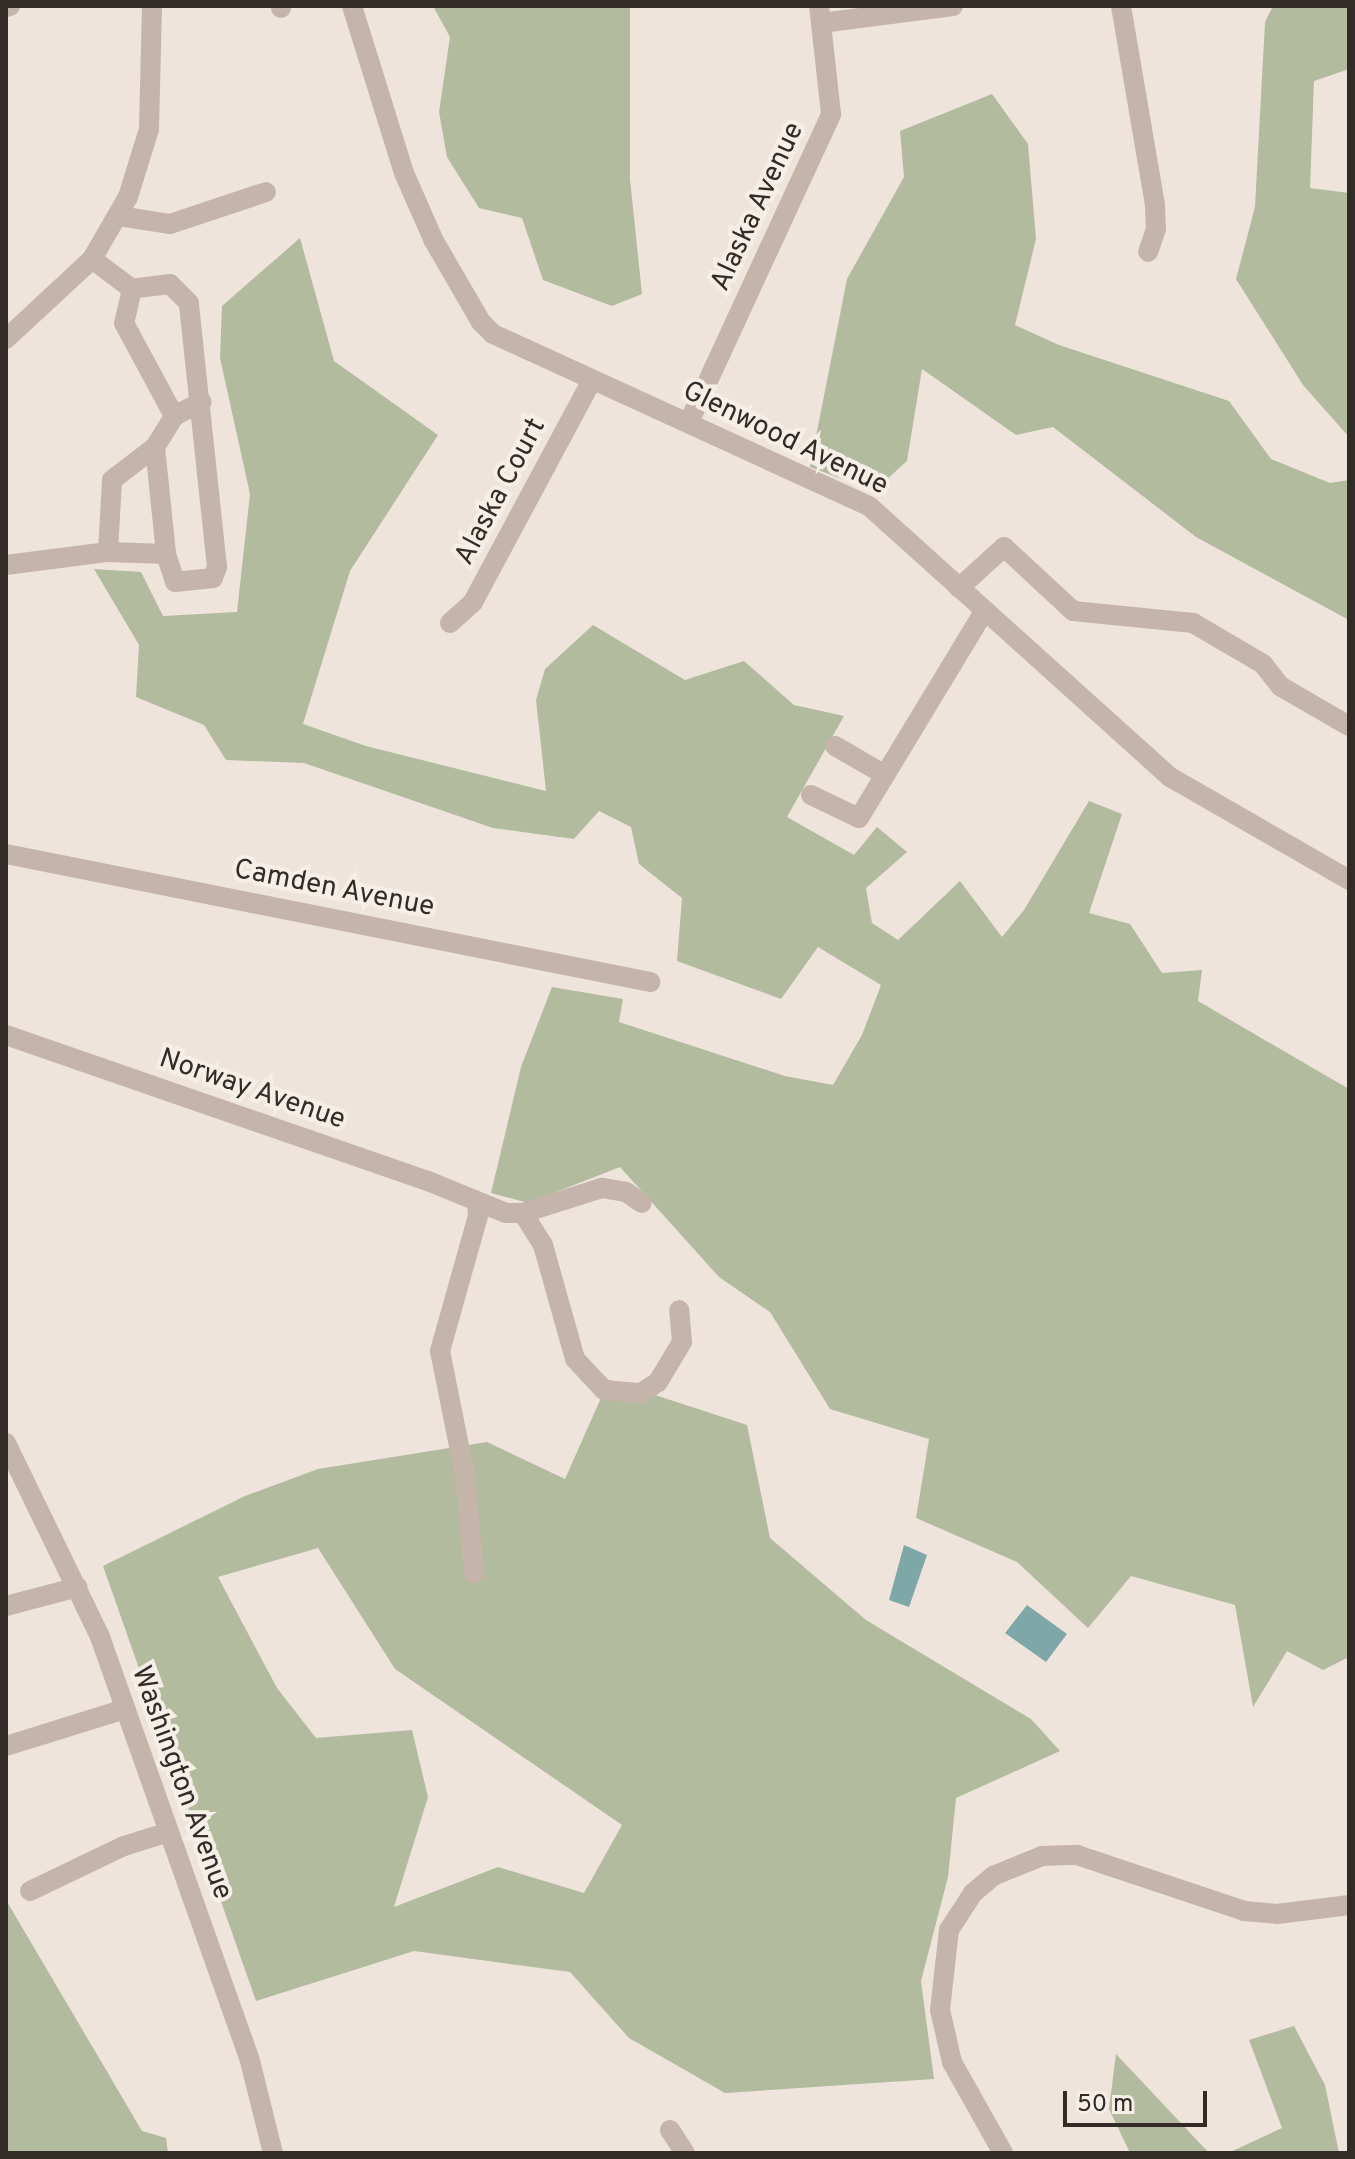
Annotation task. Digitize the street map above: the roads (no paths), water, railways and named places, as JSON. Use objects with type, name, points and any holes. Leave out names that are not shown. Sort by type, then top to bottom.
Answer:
[{"type":"street","points":[[6,339],[92,259],[119,216],[149,129],[152,6]]},
{"type":"street","name":"Glenwood Avenue","points":[[352,6],[404,173],[434,241],[481,322],[493,334],[869,506],[1170,777],[1349,880]]},
{"type":"street","points":[[820,15],[953,6]]},
{"type":"street","points":[[1121,6],[1155,205],[1156,229],[1148,252]]},
{"type":"street","name":"Alaska Avenue","points":[[689,422],[831,114],[820,15]]},
{"type":"street","points":[[119,216],[170,224],[266,192]]},
{"type":"street","points":[[92,259],[132,289],[163,282],[187,297],[202,402],[216,542],[213,578],[175,582],[166,554],[155,447]]},
{"type":"street","points":[[132,289],[124,323],[174,416]]},
{"type":"street","name":"Alaska Court","points":[[450,623],[473,602],[592,380]]},
{"type":"street","points":[[108,552],[112,480],[155,447],[174,416],[202,402]]},
{"type":"street","points":[[959,588],[1004,547],[1073,611],[1193,623],[1263,664],[1280,686],[1349,726]]},
{"type":"street","points":[[6,565],[108,552],[166,554]]},
{"type":"street","points":[[811,795],[859,818],[984,612]]},
{"type":"street","points":[[835,746],[885,775]]},
{"type":"street","name":"Camden Avenue","points":[[6,854],[650,982]]},
{"type":"street","name":"Norway Avenue","points":[[6,1035],[428,1181],[477,1203],[523,1213]]},
{"type":"street","points":[[642,1203],[626,1192],[602,1188],[523,1213],[543,1245],[575,1359],[604,1390],[641,1393],[658,1382],[682,1342],[679,1310]]},
{"type":"street","points":[[474,1573],[465,1476],[440,1351],[478,1216],[477,1203]]},
{"type":"street","name":"Washington Avenue","points":[[6,1443],[78,1587],[125,1709],[250,2061],[273,2153]]},
{"type":"street","points":[[6,1606],[78,1587]]},
{"type":"street","points":[[6,1746],[125,1709]]},
{"type":"street","points":[[30,1891],[124,1846],[169,1832]]},
{"type":"street","points":[[1003,2153],[952,2062],[940,2010],[949,1930],[973,1893],[993,1876],[1042,1856],[1077,1855],[1244,1911],[1277,1914],[1349,1905]]},
{"type":"street","points":[[670,2130],[685,2153]]},
{"type":"water","points":[[904,1545],[927,1555],[909,1607],[889,1600]]},
{"type":"water","points":[[1027,1605],[1067,1634],[1046,1662],[1005,1633]]}]
